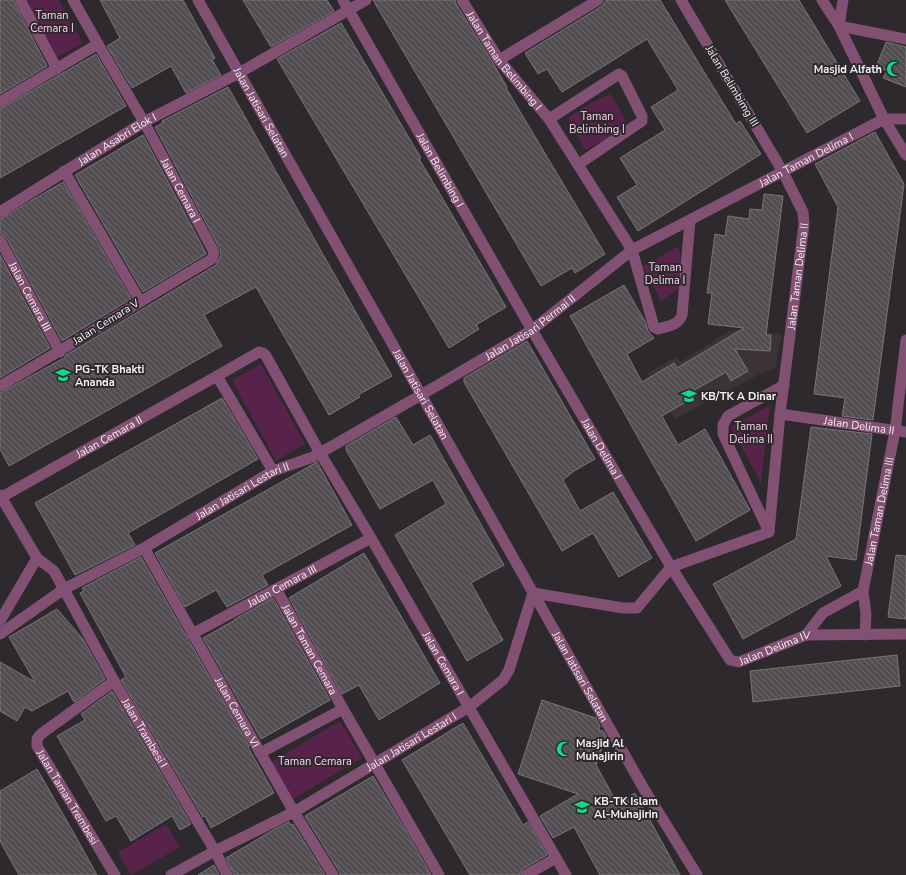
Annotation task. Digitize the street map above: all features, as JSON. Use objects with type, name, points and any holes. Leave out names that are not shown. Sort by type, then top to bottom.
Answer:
[{"type":"street","points":[[20,0],[57,69]]},
{"type":"street","name":"Jalan Cemara I","points":[[73,0],[144,122],[214,249],[212,259]]},
{"type":"street","name":"Jalan Jatisari Selatan","points":[[198,0],[644,788],[697,875]]},
{"type":"street","name":"Jalan Asabri Elok I","points":[[0,212],[144,122],[239,73],[346,5],[366,0]]},
{"type":"street","name":"Jalan Taman Belimbing I","points":[[462,0],[499,60],[549,119],[579,164],[632,250]]},
{"type":"street","points":[[499,60],[598,0]]},
{"type":"street","name":"Jalan Belimbimg III","points":[[681,0],[783,172]]},
{"type":"street","points":[[822,0],[839,26],[884,119],[906,155]]},
{"type":"street","points":[[839,26],[843,0]]},
{"type":"street","name":"Jalan Belimbing I","points":[[346,5],[532,330]]},
{"type":"street","points":[[839,26],[906,39]]},
{"type":"street","points":[[0,102],[98,44]]},
{"type":"street","name":"Jalan Taman Belimbing I","points":[[549,119],[619,74],[622,76],[642,116],[642,121],[579,164]]},
{"type":"street","points":[[884,119],[906,120]]},
{"type":"street","name":"Jalan Taman Delima I","points":[[632,250],[884,119]]},
{"type":"street","points":[[64,171],[140,301]]},
{"type":"street","name":"Jalan Taman Delima II","points":[[768,532],[780,414],[804,224],[803,212],[783,172]]},
{"type":"street","points":[[632,250],[654,327],[658,329],[678,322],[682,315],[690,220]]},
{"type":"street","name":"Jalan Cemara III","points":[[0,240],[60,352]]},
{"type":"street","name":"Jalan Jatisari Permai II","points":[[422,395],[532,330],[632,250]]},
{"type":"street","name":"Jalan Cemara V","points":[[0,386],[60,352],[140,301],[212,259]]},
{"type":"street","name":"Jalan Delima I","points":[[532,330],[671,567]]},
{"type":"street","name":"Jalan Delima II","points":[[780,414],[894,431],[906,340]]},
{"type":"street","name":"Jalan Cemara II","points":[[64,589],[54,572],[37,558],[0,497],[259,352],[266,356],[320,453]]},
{"type":"street","points":[[217,376],[273,471]]},
{"type":"street","points":[[533,593],[624,608],[637,608],[671,567],[768,532],[723,434],[723,425],[728,416],[784,385]]},
{"type":"street","name":"Jalan Jatisari Lestari II","points":[[0,634],[64,589],[144,548],[273,471],[313,457],[422,395]]},
{"type":"street","points":[[894,431],[906,432]]},
{"type":"street","name":"Jalan Taman Delima III","points":[[865,635],[866,614],[863,591],[894,431]]},
{"type":"street","name":"Jalan Cemara I","points":[[320,453],[372,538],[566,875]]},
{"type":"street","name":"Jalan Cemara III","points":[[192,634],[372,538]]},
{"type":"street","name":"Jalan Cemara VI","points":[[144,548],[260,754],[333,875]]},
{"type":"street","points":[[0,622],[37,558]]},
{"type":"street","name":"Jalan Delima IV","points":[[671,567],[730,660],[734,662],[739,662],[806,635],[906,634]]},
{"type":"street","name":"Jalan Trambesi I","points":[[64,589],[114,681],[215,851],[227,875]]},
{"type":"street","name":"Jalan Taman Cemara","points":[[276,589],[343,710],[438,875]]},
{"type":"street","points":[[806,635],[823,613],[863,591]]},
{"type":"street","name":"Jalan Jatisari Lestari I","points":[[171,875],[215,851],[294,812],[469,707],[503,680],[509,670],[533,593]]},
{"type":"street","name":"Jalan Taman Trembesi","points":[[114,681],[41,734],[36,742],[115,875]]},
{"type":"street","points":[[260,754],[343,710]]},
{"type":"street","points":[[526,875],[556,858]]},
{"type":"shaded area","name":"KB/TK A Dinar","points":[[731,330],[782,334],[775,368],[760,374],[675,419],[647,373],[676,357],[681,362]]},
{"type":"green space","name":"Taman Cemara I","points":[[21,0],[59,0],[83,43],[54,59]]},
{"type":"green space","name":"Taman Belimbing I","points":[[610,94],[620,109],[626,123],[609,138],[585,150],[568,118],[587,105]]},
{"type":"green space","name":"Taman Delima I","points":[[679,246],[683,286],[661,301],[643,266]]},
{"type":"green space","points":[[261,364],[305,444],[276,461],[232,380]]},
{"type":"green space","name":"Taman Delima II","points":[[770,405],[761,483],[731,427]]},
{"type":"green space","name":"Taman Cemara","points":[[340,721],[362,758],[290,801],[268,764]]},
{"type":"green space","points":[[166,824],[180,847],[131,875],[118,852]]},
{"type":"building","points":[[0,0],[13,0],[47,66],[0,94]]},
{"type":"building","points":[[100,0],[183,0],[215,58],[212,60],[221,75],[186,93],[171,66],[132,88],[107,46],[120,38]]},
{"type":"building","points":[[243,0],[327,0],[334,11],[271,47]]},
{"type":"building","points":[[373,0],[455,0],[605,254],[575,273],[572,268],[541,286]]},
{"type":"building","points":[[606,0],[660,0],[736,124],[740,121],[761,154],[638,231],[617,197],[637,185],[620,158],[665,130],[651,107],[678,90],[647,39],[562,92],[547,69],[538,74],[525,53],[602,6]]},
{"type":"building","points":[[725,0],[799,0],[860,101],[807,133]]},
{"type":"building","points":[[341,23],[421,158],[419,159],[506,307],[476,325],[479,329],[449,348],[277,59]]},
{"type":"building","name":"Masjid Alfath","points":[[886,42],[906,47],[906,87],[883,78],[887,71],[876,67]]},
{"type":"building","points":[[96,54],[126,106],[0,178],[0,109]]},
{"type":"building","points":[[228,87],[392,376],[358,395],[360,397],[329,415],[256,287],[204,315],[222,346],[9,466],[0,449],[0,393],[64,358],[66,355],[216,265],[221,254],[220,249],[155,127],[163,123],[162,121]]},
{"type":"building","points":[[875,132],[904,184],[873,420],[842,416],[845,398],[814,394],[838,207],[815,164]]},
{"type":"building","points":[[143,135],[206,254],[143,292],[75,175]]},
{"type":"building","points":[[63,182],[131,299],[62,341],[6,237],[0,233],[0,219]]},
{"type":"building","points":[[764,194],[783,196],[766,335],[771,335],[770,351],[735,349],[748,371],[731,381],[726,372],[691,392],[694,397],[662,416],[678,445],[705,429],[750,510],[696,541],[570,316],[624,285],[646,323],[648,331],[654,338],[627,354],[642,382],[674,363],[677,368],[744,328],[708,324],[712,293],[707,293],[715,234],[725,236],[728,216],[749,219],[750,209],[762,210]]},
{"type":"building","points":[[0,255],[50,348],[0,378]]},
{"type":"building","points":[[527,341],[595,459],[574,471],[563,480],[580,511],[613,492],[652,558],[619,577],[593,533],[562,551],[464,382],[464,378]]},
{"type":"building","points":[[222,398],[258,459],[128,533],[135,545],[75,575],[35,503]]},
{"type":"building","points":[[396,417],[413,445],[430,435],[504,565],[471,583],[503,640],[467,661],[395,535],[446,504],[433,480],[380,509],[346,450],[346,446]]},
{"type":"building","points":[[811,427],[872,434],[856,560],[826,556],[841,586],[743,639],[713,584],[796,539]]},
{"type":"building","points":[[317,462],[352,525],[262,575],[268,585],[227,607],[216,590],[185,607],[155,553]]},
{"type":"building","points":[[364,553],[440,683],[379,720],[359,685],[342,694],[289,598]]},
{"type":"building","points":[[896,555],[906,556],[906,619],[888,617]]},
{"type":"building","points":[[141,557],[249,746],[248,747],[274,793],[211,828],[121,680],[126,677],[80,593],[84,591],[82,588]]},
{"type":"building","points":[[273,598],[330,700],[261,739],[203,638]]},
{"type":"building","points":[[57,609],[83,639],[105,679],[74,702],[68,691],[32,711],[25,707],[17,721],[0,711],[0,662],[35,682],[9,637]]},
{"type":"building","points":[[897,655],[900,686],[753,702],[750,671]]},
{"type":"building","points":[[112,691],[191,824],[180,830],[172,816],[131,841],[116,816],[106,821],[57,736],[85,720],[81,714]]},
{"type":"building","points":[[542,700],[596,718],[600,726],[599,730],[603,731],[606,736],[596,765],[617,803],[635,793],[680,875],[600,875],[574,827],[553,838],[540,816],[578,794],[518,774]]},
{"type":"building","points":[[463,723],[523,825],[528,822],[547,855],[523,869],[519,875],[470,875],[402,760]]},
{"type":"building","points":[[37,769],[97,875],[19,875],[0,841],[0,791]]},
{"type":"building","points":[[373,776],[431,875],[340,875],[305,816]]},
{"type":"building","points":[[289,822],[291,825],[293,824],[325,875],[234,875],[226,858]]},
{"type":"building","points":[[214,865],[219,875],[198,875]]},
{"type":"place","name":"Masjid Alfath","points":[[894,69]]},
{"type":"place","name":"PG-TK Bhakti Ananda","points":[[63,375]]},
{"type":"place","name":"KB/TK A Dinar","points":[[689,396]]},
{"type":"place","name":"Masjid Al Muhajirin","points":[[564,749]]},
{"type":"place","name":"KB-TK Islam Al-Muhajirin","points":[[582,807]]}]
